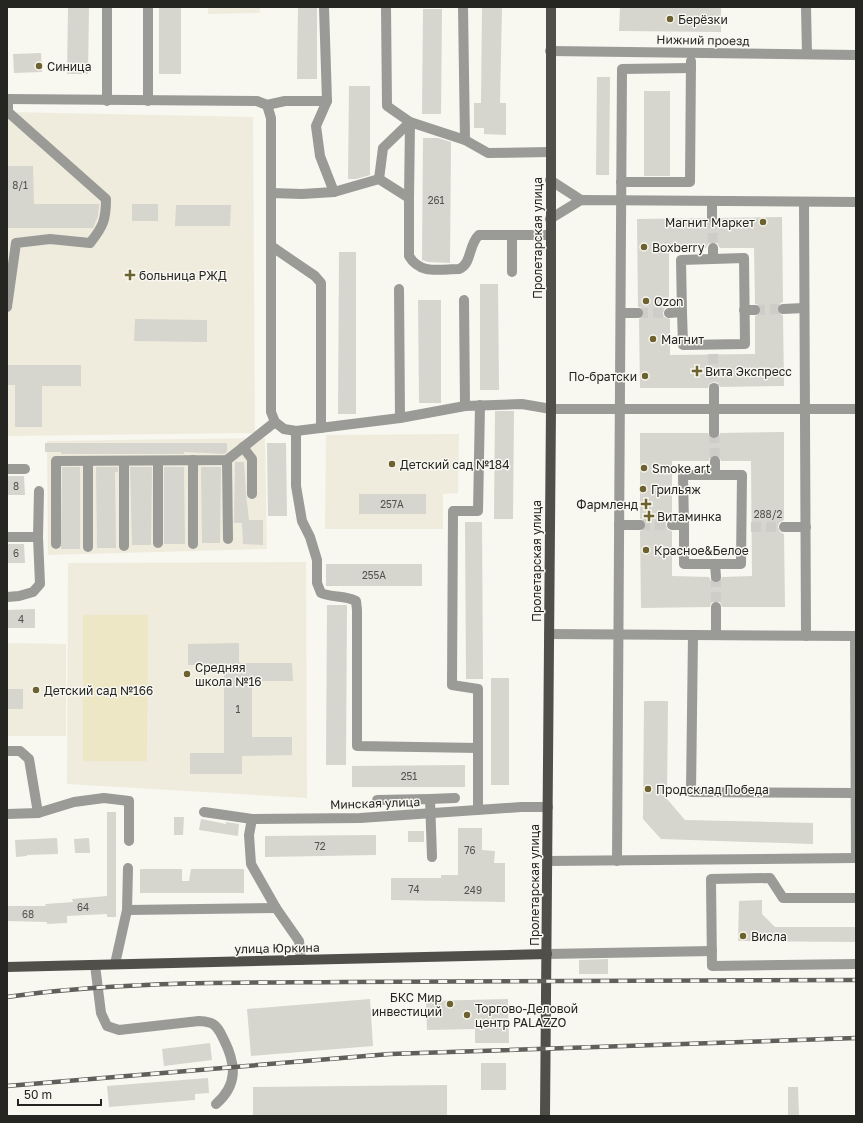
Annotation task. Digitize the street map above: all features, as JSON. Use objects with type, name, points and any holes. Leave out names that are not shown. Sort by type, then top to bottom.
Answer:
[{"type":"main road","name":"Пролетарская улица","points":[[545,1116],[551,409],[551,7]]},
{"type":"main road","name":"улица Юркина","points":[[7,967],[547,954]]},
{"type":"street","points":[[106,101],[107,7]]},
{"type":"street","points":[[148,7],[148,101]]},
{"type":"street","points":[[324,7],[326,100],[316,126],[320,156],[334,192]]},
{"type":"street","points":[[386,7],[387,106],[410,122],[465,140],[488,153],[550,152]]},
{"type":"street","points":[[463,7],[465,140]]},
{"type":"street","points":[[806,7],[807,54]]},
{"type":"street","name":"Нижний проезд","points":[[550,51],[856,55]]},
{"type":"street","points":[[621,182],[690,182],[691,53]]},
{"type":"street","points":[[616,861],[622,314],[622,69],[691,68]]},
{"type":"street","points":[[7,307],[16,243],[50,239],[90,243],[101,230],[106,217],[106,200],[8,112],[7,99],[106,101],[257,101],[267,105],[285,101],[326,100]]},
{"type":"street","points":[[267,105],[271,118],[271,412],[275,422],[284,429],[296,431],[321,428],[400,418],[466,406],[480,405],[522,404],[551,409],[856,409]]},
{"type":"street","points":[[379,179],[383,148],[410,122]]},
{"type":"street","points":[[410,122],[409,256],[414,264],[422,269],[459,269],[466,264],[472,245],[479,235],[550,235]]},
{"type":"street","points":[[271,193],[302,194],[334,192],[379,179],[409,198]]},
{"type":"street","points":[[550,180],[581,200],[856,202]]},
{"type":"street","points":[[550,219],[581,200]]},
{"type":"street","points":[[712,201],[712,218]]},
{"type":"street","points":[[804,202],[806,636]]},
{"type":"street","points":[[512,235],[512,272]]},
{"type":"street","points":[[271,246],[315,276],[321,284],[321,428]]},
{"type":"street","points":[[713,248],[713,259]]},
{"type":"street","points":[[744,258],[750,310],[745,344],[713,350],[683,345],[681,260],[713,259],[744,258]]},
{"type":"street","points":[[399,289],[400,418]]},
{"type":"street","points":[[464,300],[466,406]]},
{"type":"street","points":[[783,309],[804,308]]},
{"type":"street","points":[[669,312],[682,312]]},
{"type":"street","points":[[622,314],[638,313]]},
{"type":"street","points":[[714,388],[714,433]]},
{"type":"street","points":[[478,810],[478,689],[452,685],[452,677],[453,511],[478,511],[480,405]]},
{"type":"street","points":[[56,544],[56,462],[227,460],[275,422]]},
{"type":"street","points":[[296,431],[296,486],[302,521],[310,537],[316,560],[316,583],[321,593],[330,597],[348,597],[356,601],[356,746],[478,748]]},
{"type":"street","points":[[243,447],[252,459],[252,494]]},
{"type":"street","points":[[158,460],[158,543]]},
{"type":"street","points":[[193,460],[193,544]]},
{"type":"street","points":[[227,460],[228,539]]},
{"type":"street","points":[[88,461],[88,547]]},
{"type":"street","points":[[124,461],[124,546]]},
{"type":"street","points":[[715,461],[715,475]]},
{"type":"street","points":[[7,469],[25,469]]},
{"type":"street","points":[[683,475],[715,475],[742,475],[746,527],[742,564],[684,564],[683,475]]},
{"type":"street","points":[[7,597],[19,596],[33,592],[40,584],[38,537],[39,490]]},
{"type":"street","points":[[672,525],[684,524]]},
{"type":"street","points":[[619,525],[640,525]]},
{"type":"street","points":[[784,527],[806,527]]},
{"type":"street","points":[[7,537],[38,537]]},
{"type":"street","points":[[716,564],[716,577]]},
{"type":"street","points":[[716,607],[716,635]]},
{"type":"street","points":[[548,861],[856,858],[856,636],[549,634]]},
{"type":"street","points":[[693,635],[691,792],[855,793]]},
{"type":"street","points":[[7,751],[20,751],[29,759],[38,813]]},
{"type":"street","points":[[7,814],[38,813],[74,802],[104,798],[129,801],[129,841]]},
{"type":"street","points":[[377,800],[455,798]]},
{"type":"street","points":[[430,799],[432,857]]},
{"type":"street","name":"Минская улица","points":[[204,812],[252,818],[360,818],[548,807]]},
{"type":"street","points":[[252,818],[249,835],[251,864],[276,908],[299,941],[301,960]]},
{"type":"street","points":[[114,964],[127,910],[128,868]]},
{"type":"street","points":[[856,898],[783,898],[770,878],[711,879],[712,966],[856,964]]},
{"type":"street","points":[[127,910],[276,908]]},
{"type":"street","points":[[547,954],[712,950]]},
{"type":"street","points":[[95,965],[100,1006],[107,1026],[119,1030],[199,1021],[211,1023],[218,1029],[231,1055],[233,1067],[231,1085],[226,1095],[216,1104]]},
{"type":"shaded area","points":[[208,7],[260,7],[260,13],[208,14]]},
{"type":"shaded area","name":"больница РЖД","points":[[7,112],[253,117],[255,433],[7,436]]},
{"type":"shaded area","name":"Детский сад №184","points":[[459,434],[458,493],[443,494],[443,529],[325,529],[326,435]]},
{"type":"shaded area","points":[[265,438],[267,549],[48,555],[47,441]]},
{"type":"shaded area","name":"Средняя школа №16","points":[[306,562],[307,798],[67,784],[68,563]]},
{"type":"shaded area","points":[[83,615],[148,615],[147,761],[83,761]]},
{"type":"shaded area","name":"Детский сад №166","points":[[7,643],[66,644],[66,736],[7,736]]},
{"type":"building","points":[[68,7],[89,7],[88,74],[67,74]]},
{"type":"building","points":[[159,7],[181,7],[181,74],[159,74]]},
{"type":"building","points":[[298,7],[317,7],[317,79],[297,79]]},
{"type":"building","points":[[482,7],[502,7],[500,103],[506,103],[506,135],[484,134],[484,128],[474,128],[474,103],[481,103]]},
{"type":"building","name":"Берёзки","points":[[620,7],[721,7],[721,32],[619,31]]},
{"type":"building","points":[[423,9],[442,9],[441,114],[422,114]]},
{"type":"building","points":[[41,53],[42,72],[14,73],[13,54]]},
{"type":"building","points":[[597,77],[610,77],[609,175],[596,175]]},
{"type":"building","points":[[349,86],[370,86],[370,175],[356,179],[348,179]]},
{"type":"building","points":[[644,91],[670,91],[670,176],[644,176]]},
{"type":"building","points":[[423,138],[438,138],[451,142],[450,263],[428,262],[422,260]]},
{"type":"building","points":[[7,166],[33,166],[34,204],[99,204],[98,216],[93,228],[7,228]]},
{"type":"building","points":[[132,204],[158,204],[158,221],[132,221]]},
{"type":"building","points":[[176,205],[231,205],[230,226],[175,226]]},
{"type":"building","points":[[782,217],[783,302],[779,304],[777,309],[778,313],[783,315],[784,386],[720,387],[718,383],[714,382],[709,384],[708,388],[640,388],[639,319],[643,317],[644,313],[642,308],[638,307],[637,219],[706,218],[708,223],[712,224],[717,222],[718,218]],"holes":[[[713,242],[717,243],[720,248],[754,248],[755,304],[759,305],[761,310],[760,314],[755,316],[755,354],[670,355],[670,319],[664,317],[663,313],[665,308],[669,306],[669,249],[706,248],[708,244]]]},
{"type":"building","points":[[339,252],[356,252],[356,414],[338,414]]},
{"type":"building","points":[[480,284],[498,284],[499,390],[480,390]]},
{"type":"building","points":[[418,300],[441,300],[441,403],[419,403]]},
{"type":"building","points":[[135,319],[207,320],[207,342],[134,341]]},
{"type":"building","points":[[7,365],[81,365],[81,386],[42,386],[42,427],[15,427],[15,385],[7,385]]},
{"type":"building","points":[[495,411],[514,411],[513,519],[494,519]]},
{"type":"building","points":[[784,432],[784,520],[779,523],[778,527],[780,532],[784,534],[785,607],[722,607],[720,602],[716,601],[711,603],[710,607],[641,608],[640,531],[645,529],[646,525],[644,520],[640,519],[640,433],[708,433],[710,438],[714,439],[719,437],[720,433]],"holes":[[[715,455],[719,456],[721,461],[751,461],[752,576],[722,577],[720,582],[716,583],[711,581],[709,577],[672,576],[672,531],[668,530],[666,525],[667,521],[672,519],[672,461],[709,461],[710,457]]]},
{"type":"building","points":[[45,443],[227,443],[227,451],[225,454],[184,452],[184,454],[61,454],[61,452],[45,452]]},
{"type":"building","points":[[267,443],[286,443],[287,516],[268,516]]},
{"type":"building","points":[[235,462],[244,462],[249,520],[263,520],[263,545],[243,544],[242,523],[234,523]]},
{"type":"building","points":[[62,467],[80,467],[80,549],[61,549]]},
{"type":"building","points":[[96,467],[118,467],[118,472],[115,472],[116,548],[97,548]]},
{"type":"building","points":[[130,467],[152,467],[151,545],[132,545]]},
{"type":"building","points":[[164,467],[184,467],[185,544],[164,544]]},
{"type":"building","points":[[201,467],[221,467],[220,543],[202,543]]},
{"type":"building","points":[[7,476],[24,476],[25,495],[7,495]]},
{"type":"building","points":[[359,494],[426,494],[426,514],[359,514]]},
{"type":"building","points":[[465,522],[482,522],[483,679],[466,679]]},
{"type":"building","points":[[7,544],[24,544],[25,563],[7,563]]},
{"type":"building","points":[[326,564],[422,564],[422,586],[326,586]]},
{"type":"building","points":[[327,605],[347,605],[346,765],[326,765]]},
{"type":"building","points":[[35,609],[35,628],[7,628],[7,610]]},
{"type":"building","points":[[239,643],[239,663],[292,663],[293,681],[252,681],[252,737],[292,737],[292,755],[242,756],[242,774],[190,774],[190,753],[224,753],[224,665],[188,665],[188,644]]},
{"type":"building","points":[[491,678],[509,678],[509,785],[491,785]]},
{"type":"building","points":[[7,689],[23,689],[23,709],[7,709]]},
{"type":"building","points":[[644,701],[668,701],[667,799],[685,820],[813,823],[813,844],[661,839],[643,819]]},
{"type":"building","points":[[465,765],[465,787],[352,787],[352,766]]},
{"type":"building","points":[[107,812],[116,812],[116,917],[107,917],[107,914],[67,916],[67,923],[47,924],[47,922],[7,921],[7,906],[46,906],[45,904],[73,902],[72,899],[107,896]]},
{"type":"building","points":[[174,817],[184,817],[183,835],[174,835]]},
{"type":"building","points":[[201,819],[226,824],[226,822],[239,824],[238,836],[199,830]]},
{"type":"building","points":[[458,828],[482,828],[482,850],[495,851],[494,863],[505,863],[505,902],[391,900],[391,878],[441,878],[441,875],[458,875]]},
{"type":"building","points":[[408,831],[424,831],[424,842],[408,842]]},
{"type":"building","points":[[376,835],[376,855],[265,857],[265,836]]},
{"type":"building","points":[[57,838],[58,854],[27,855],[16,857],[15,840]]},
{"type":"building","points":[[89,838],[90,853],[75,853],[74,839]]},
{"type":"building","points":[[140,869],[182,869],[182,881],[189,881],[191,869],[244,869],[244,893],[140,893]]},
{"type":"building","points":[[762,900],[762,914],[775,927],[856,927],[856,942],[738,941],[739,901]]},
{"type":"building","points":[[608,959],[608,974],[579,974],[579,960]]},
{"type":"building","points":[[370,999],[373,1046],[251,1056],[247,1009]]},
{"type":"building","name":"Торгово-Деловой центр PALAZZO","points":[[508,999],[509,1043],[475,1043],[475,1029],[427,1030],[426,1001]]},
{"type":"building","points":[[210,1043],[212,1060],[164,1066],[162,1049]]},
{"type":"building","points":[[481,1063],[506,1063],[506,1090],[481,1090]]},
{"type":"building","points":[[208,1078],[209,1093],[195,1094],[195,1100],[109,1107],[107,1086]]},
{"type":"building","points":[[447,1085],[447,1116],[253,1116],[253,1087]]},
{"type":"building","points":[[788,1087],[798,1087],[799,1116],[788,1116]]},
{"type":"tunnel","points":[[712,218],[713,248]]},
{"type":"tunnel","points":[[755,310],[783,309]]},
{"type":"tunnel","points":[[638,313],[669,313]]},
{"type":"tunnel","points":[[713,354],[714,388]]},
{"type":"tunnel","points":[[714,433],[715,461]]},
{"type":"tunnel","points":[[640,525],[672,525]]},
{"type":"tunnel","points":[[751,527],[784,527]]},
{"type":"tunnel","points":[[716,577],[716,607]]},
{"type":"railway","points":[[7,997],[133,985],[217,983],[856,980]]},
{"type":"railway","points":[[7,1086],[390,1054],[856,1038]]},
{"type":"place","name":"Берёзки","points":[[670,19]]},
{"type":"place","name":"Синица","points":[[39,66]]},
{"type":"place","name":"Магнит Маркет","points":[[763,222]]},
{"type":"place","name":"Boxberry","points":[[644,247]]},
{"type":"place","name":"больница РЖД","points":[[130,275]]},
{"type":"place","name":"Ozon","points":[[646,301]]},
{"type":"place","name":"Магнит","points":[[653,339]]},
{"type":"place","name":"Вита Экспресс","points":[[697,371]]},
{"type":"place","name":"По-братски","points":[[645,376]]},
{"type":"place","name":"Детский сад №184","points":[[392,464]]},
{"type":"place","name":"Smoke art","points":[[644,468]]},
{"type":"place","name":"Грильяж","points":[[643,489]]},
{"type":"place","name":"Фармленд","points":[[646,504]]},
{"type":"place","name":"Витаминка","points":[[649,516]]},
{"type":"place","name":"Красное&Белое","points":[[646,550]]},
{"type":"place","name":"Средняя школа №16","points":[[187,674]]},
{"type":"place","name":"Детский сад №166","points":[[36,690]]},
{"type":"place","name":"Продсклад Победа","points":[[648,789]]},
{"type":"place","name":"Висла","points":[[743,936]]},
{"type":"place","name":"БКС Мир инвестиций","points":[[450,1004]]},
{"type":"place","name":"Торгово-Деловой центр PALAZZO","points":[[467,1015]]}]
